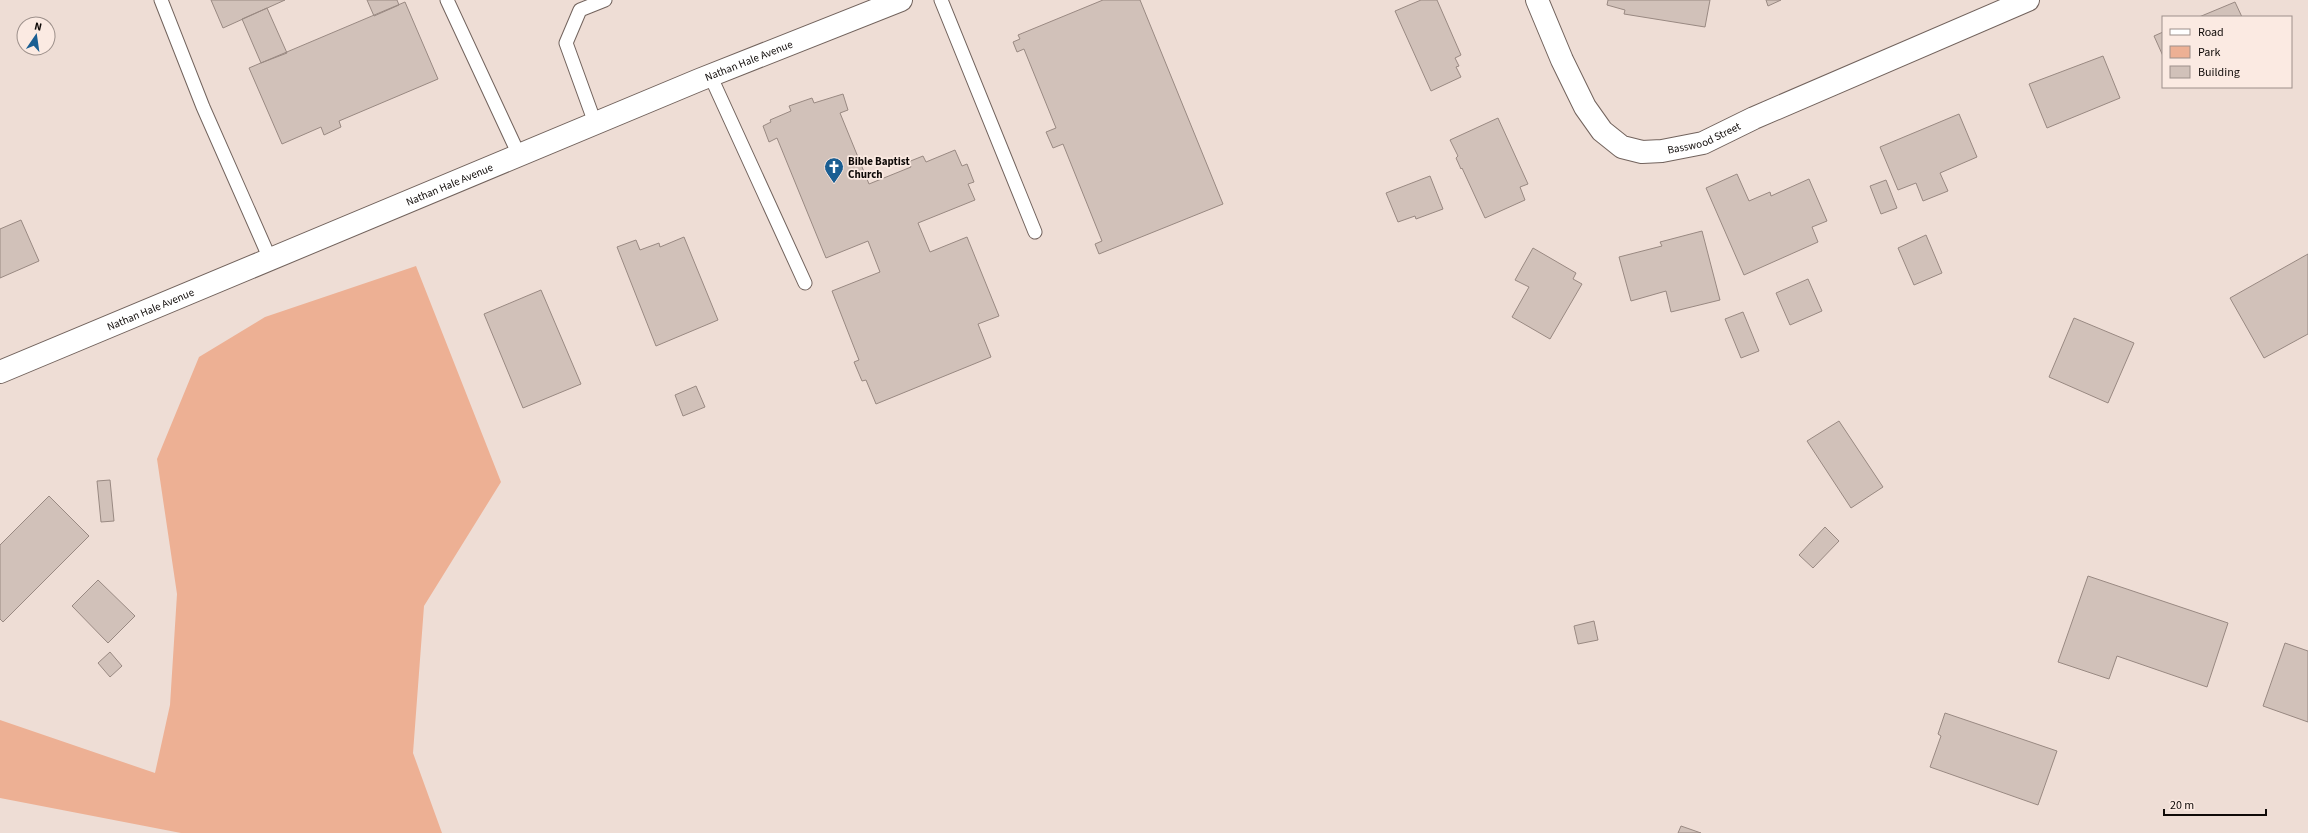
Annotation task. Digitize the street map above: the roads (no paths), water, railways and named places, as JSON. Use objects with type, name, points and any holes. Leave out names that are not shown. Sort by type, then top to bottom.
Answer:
[{"type":"street","name":"Basswood Street","points":[[1537,0],[1562,60],[1585,107],[1602,131],[1622,147],[1642,152],[1662,151],[1703,143],[1754,118],[2028,0]]},
{"type":"street","name":"Nathan Hale Avenue","points":[[0,372],[710,75],[887,3]]},
{"type":"lane","points":[[161,0],[203,107],[270,259]]},
{"type":"lane","points":[[447,0],[520,155]]},
{"type":"lane","points":[[595,124],[566,43],[580,10],[605,0]]},
{"type":"lane","points":[[941,0],[1035,232]]},
{"type":"lane","points":[[710,75],[805,283]]},
{"type":"place","name":"Bible Baptist Church","points":[[834,184]]}]
